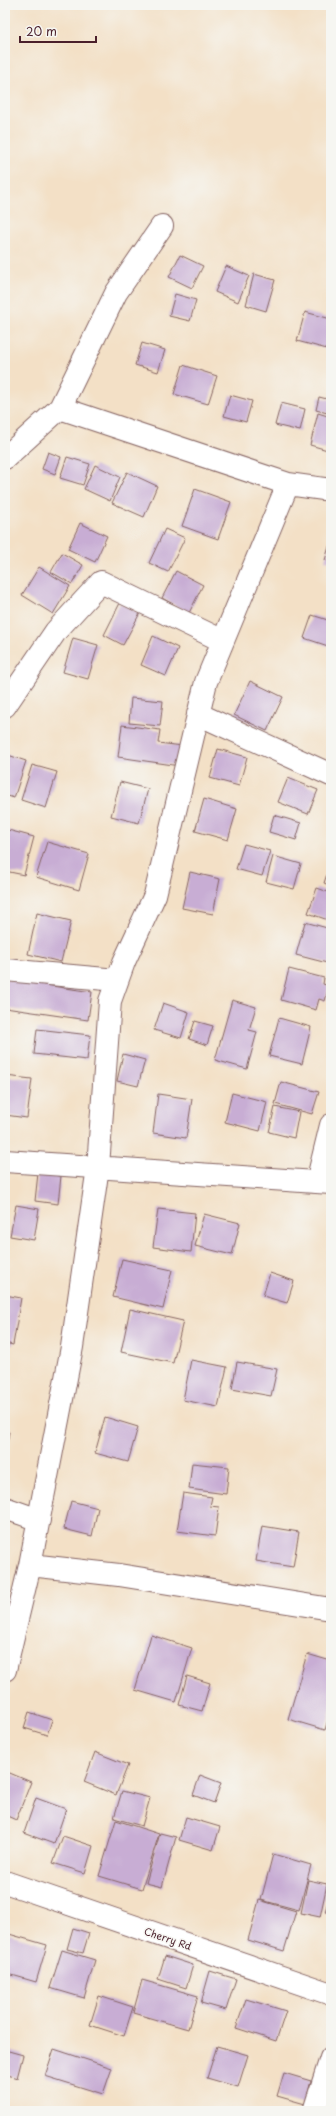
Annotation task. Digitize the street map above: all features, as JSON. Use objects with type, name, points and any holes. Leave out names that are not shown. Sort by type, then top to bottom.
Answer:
[{"type":"street","points":[[5,458],[60,408],[116,293],[162,226]]},
{"type":"street","points":[[60,408],[288,484],[331,490]]},
{"type":"street","points":[[5,1670],[30,1565],[72,1347],[98,1167],[110,1001],[117,980],[155,895],[206,682],[288,484]]},
{"type":"street","points":[[5,706],[56,631],[101,582],[223,641]]},
{"type":"street","points":[[198,714],[331,775]]},
{"type":"street","points":[[5,970],[117,980]]},
{"type":"street","points":[[5,1161],[324,1183],[331,1125]]},
{"type":"street","points":[[5,1508],[39,1520]]},
{"type":"street","points":[[30,1565],[120,1575],[331,1609]]},
{"type":"street","name":"Cherry Rd","points":[[5,1882],[331,1994]]},
{"type":"street","points":[[314,2111],[331,2058]]},
{"type":"building","points":[[180,255],[203,266],[192,288],[169,277]]},
{"type":"building","points":[[226,266],[249,276],[238,302],[215,292]]},
{"type":"building","points":[[254,274],[275,280],[266,311],[246,305]]},
{"type":"building","points":[[175,294],[196,300],[190,321],[169,316]]},
{"type":"building","points":[[305,312],[331,319],[331,333],[327,349],[297,341]]},
{"type":"building","points":[[142,343],[165,350],[158,372],[135,365]]},
{"type":"building","points":[[183,365],[217,376],[208,404],[174,394]]},
{"type":"building","points":[[230,395],[252,401],[246,422],[224,416]]},
{"type":"building","points":[[319,397],[331,400],[331,414],[316,410]]},
{"type":"building","points":[[281,403],[305,409],[300,431],[275,425]]},
{"type":"building","points":[[318,413],[331,417],[331,451],[310,445]]},
{"type":"building","points":[[48,452],[61,457],[55,474],[42,469]]},
{"type":"building","points":[[67,457],[90,464],[83,485],[60,478]]},
{"type":"building","points":[[95,465],[120,477],[110,501],[84,489]]},
{"type":"building","points":[[127,472],[157,486],[144,517],[112,503]]},
{"type":"building","points":[[195,489],[231,502],[218,539],[182,526]]},
{"type":"building","points":[[80,523],[107,536],[95,562],[68,549]]},
{"type":"building","points":[[165,529],[185,538],[168,572],[149,563]]},
{"type":"building","points":[[331,540],[331,562],[325,560]]},
{"type":"building","points":[[62,553],[83,565],[72,584],[51,572]]},
{"type":"building","points":[[39,567],[70,586],[53,614],[22,595]]},
{"type":"building","points":[[176,571],[203,585],[189,613],[162,598]]},
{"type":"building","points":[[120,603],[140,613],[123,645],[104,635]]},
{"type":"building","points":[[312,615],[331,621],[331,647],[304,638]]},
{"type":"building","points":[[153,636],[178,648],[166,676],[141,665]]},
{"type":"building","points":[[73,638],[98,645],[88,679],[63,672]]},
{"type":"building","points":[[250,681],[283,697],[267,731],[234,715]]},
{"type":"building","points":[[131,698],[163,701],[160,726],[129,723]]},
{"type":"building","points":[[122,725],[160,730],[158,743],[183,746],[180,766],[118,757]]},
{"type":"building","points":[[218,749],[247,757],[239,786],[210,778]]},
{"type":"building","points":[[5,754],[26,761],[14,798],[5,795]]},
{"type":"building","points":[[32,765],[57,772],[46,808],[21,800]]},
{"type":"building","points":[[288,778],[318,790],[308,814],[278,802]]},
{"type":"building","points":[[120,782],[148,789],[139,823],[111,816]]},
{"type":"building","points":[[204,799],[237,809],[228,840],[195,831]]},
{"type":"building","points":[[274,815],[301,823],[296,840],[269,832]]},
{"type":"building","points":[[8,830],[34,837],[24,875],[5,871],[5,842]]},
{"type":"building","points":[[47,842],[89,854],[79,890],[36,877]]},
{"type":"building","points":[[244,844],[270,851],[262,876],[236,869]]},
{"type":"building","points":[[273,856],[301,864],[294,889],[266,882]]},
{"type":"building","points":[[331,862],[331,886],[324,883]]},
{"type":"building","points":[[190,872],[220,879],[213,914],[182,908]]},
{"type":"building","points":[[317,888],[331,893],[331,921],[308,913]]},
{"type":"building","points":[[37,913],[71,921],[61,962],[28,954]]},
{"type":"building","points":[[305,922],[331,929],[331,964],[296,955]]},
{"type":"building","points":[[289,969],[324,978],[323,984],[329,986],[325,1001],[319,999],[316,1010],[281,1000]]},
{"type":"building","points":[[5,979],[92,992],[88,1020],[5,1008]]},
{"type":"building","points":[[232,1000],[256,1007],[249,1030],[257,1032],[247,1069],[215,1060]]},
{"type":"building","points":[[163,1003],[189,1012],[181,1038],[154,1030]]},
{"type":"building","points":[[279,1018],[311,1027],[302,1064],[269,1056]]},
{"type":"building","points":[[195,1021],[213,1026],[207,1045],[189,1039]]},
{"type":"building","points":[[37,1029],[90,1035],[87,1060],[34,1054]]},
{"type":"building","points":[[123,1054],[145,1060],[138,1086],[117,1081]]},
{"type":"building","points":[[5,1076],[32,1079],[27,1118],[5,1115]]},
{"type":"building","points":[[281,1082],[319,1092],[312,1114],[275,1104]]},
{"type":"building","points":[[232,1093],[267,1102],[260,1131],[225,1122]]},
{"type":"building","points":[[158,1094],[192,1099],[186,1138],[153,1133]]},
{"type":"building","points":[[275,1107],[299,1112],[294,1138],[269,1132]]},
{"type":"building","points":[[38,1173],[61,1176],[58,1204],[35,1201]]},
{"type":"building","points":[[16,1205],[39,1209],[34,1240],[10,1236]]},
{"type":"building","points":[[158,1209],[195,1213],[191,1252],[153,1247]]},
{"type":"building","points":[[204,1214],[240,1223],[232,1255],[195,1246]]},
{"type":"building","points":[[122,1259],[172,1270],[163,1309],[113,1297]]},
{"type":"building","points":[[270,1273],[294,1281],[287,1303],[263,1296]]},
{"type":"building","points":[[5,1295],[21,1298],[13,1345],[5,1343]]},
{"type":"building","points":[[130,1309],[183,1321],[173,1363],[121,1352]]},
{"type":"building","points":[[191,1360],[227,1367],[218,1407],[183,1400]]},
{"type":"building","points":[[237,1362],[277,1369],[271,1396],[232,1389]]},
{"type":"building","points":[[105,1417],[138,1427],[128,1462],[95,1453]]},
{"type":"building","points":[[5,1431],[9,1432],[6,1450],[5,1450]]},
{"type":"building","points":[[192,1463],[229,1467],[226,1494],[189,1489]]},
{"type":"building","points":[[183,1493],[212,1497],[210,1506],[219,1507],[215,1536],[177,1531]]},
{"type":"building","points":[[71,1501],[98,1508],[92,1536],[64,1529]]},
{"type":"building","points":[[262,1526],[299,1532],[293,1567],[256,1561]]},
{"type":"building","points":[[151,1635],[192,1648],[176,1702],[135,1690]]},
{"type":"building","points":[[307,1654],[331,1661],[331,1709],[325,1730],[288,1719]]},
{"type":"building","points":[[187,1676],[210,1683],[202,1711],[179,1705]]},
{"type":"building","points":[[29,1712],[52,1720],[47,1735],[24,1728]]},
{"type":"building","points":[[95,1752],[128,1765],[116,1795],[84,1782]]},
{"type":"building","points":[[5,1771],[31,1782],[16,1820],[5,1815]]},
{"type":"building","points":[[200,1775],[221,1783],[214,1803],[193,1795]]},
{"type":"building","points":[[122,1791],[150,1798],[142,1826],[114,1818]]},
{"type":"building","points":[[36,1798],[66,1809],[54,1844],[24,1833]]},
{"type":"building","points":[[186,1817],[220,1827],[213,1850],[179,1840]]},
{"type":"building","points":[[116,1820],[159,1834],[142,1889],[99,1876]]},
{"type":"building","points":[[160,1833],[176,1837],[162,1887],[146,1883]]},
{"type":"building","points":[[63,1836],[93,1846],[85,1873],[53,1863]]},
{"type":"building","points":[[273,1854],[311,1865],[299,1910],[261,1900]]},
{"type":"building","points":[[308,1880],[327,1884],[320,1917],[301,1913]]},
{"type":"building","points":[[331,1891],[331,1913],[325,1912]]},
{"type":"building","points":[[259,1900],[296,1911],[284,1951],[248,1940]]},
{"type":"building","points":[[73,1928],[89,1933],[83,1953],[67,1949]]},
{"type":"building","points":[[9,1934],[47,1945],[36,1982],[5,1973],[5,1949]]},
{"type":"building","points":[[62,1950],[95,1960],[84,1998],[50,1988]]},
{"type":"building","points":[[165,1956],[193,1965],[186,1988],[158,1979]]},
{"type":"building","points":[[210,1971],[236,1979],[226,2010],[201,2003]]},
{"type":"building","points":[[142,1980],[198,1996],[188,2029],[133,2013]]},
{"type":"building","points":[[99,1996],[133,2007],[124,2036],[90,2025]]},
{"type":"building","points":[[246,1999],[286,2011],[276,2041],[236,2028]]},
{"type":"building","points":[[217,2046],[248,2055],[238,2087],[207,2078]]},
{"type":"building","points":[[54,2049],[112,2068],[103,2094],[45,2076]]},
{"type":"building","points":[[5,2050],[23,2055],[17,2078],[5,2074]]},
{"type":"building","points":[[284,2073],[311,2081],[305,2104],[277,2096]]}]
